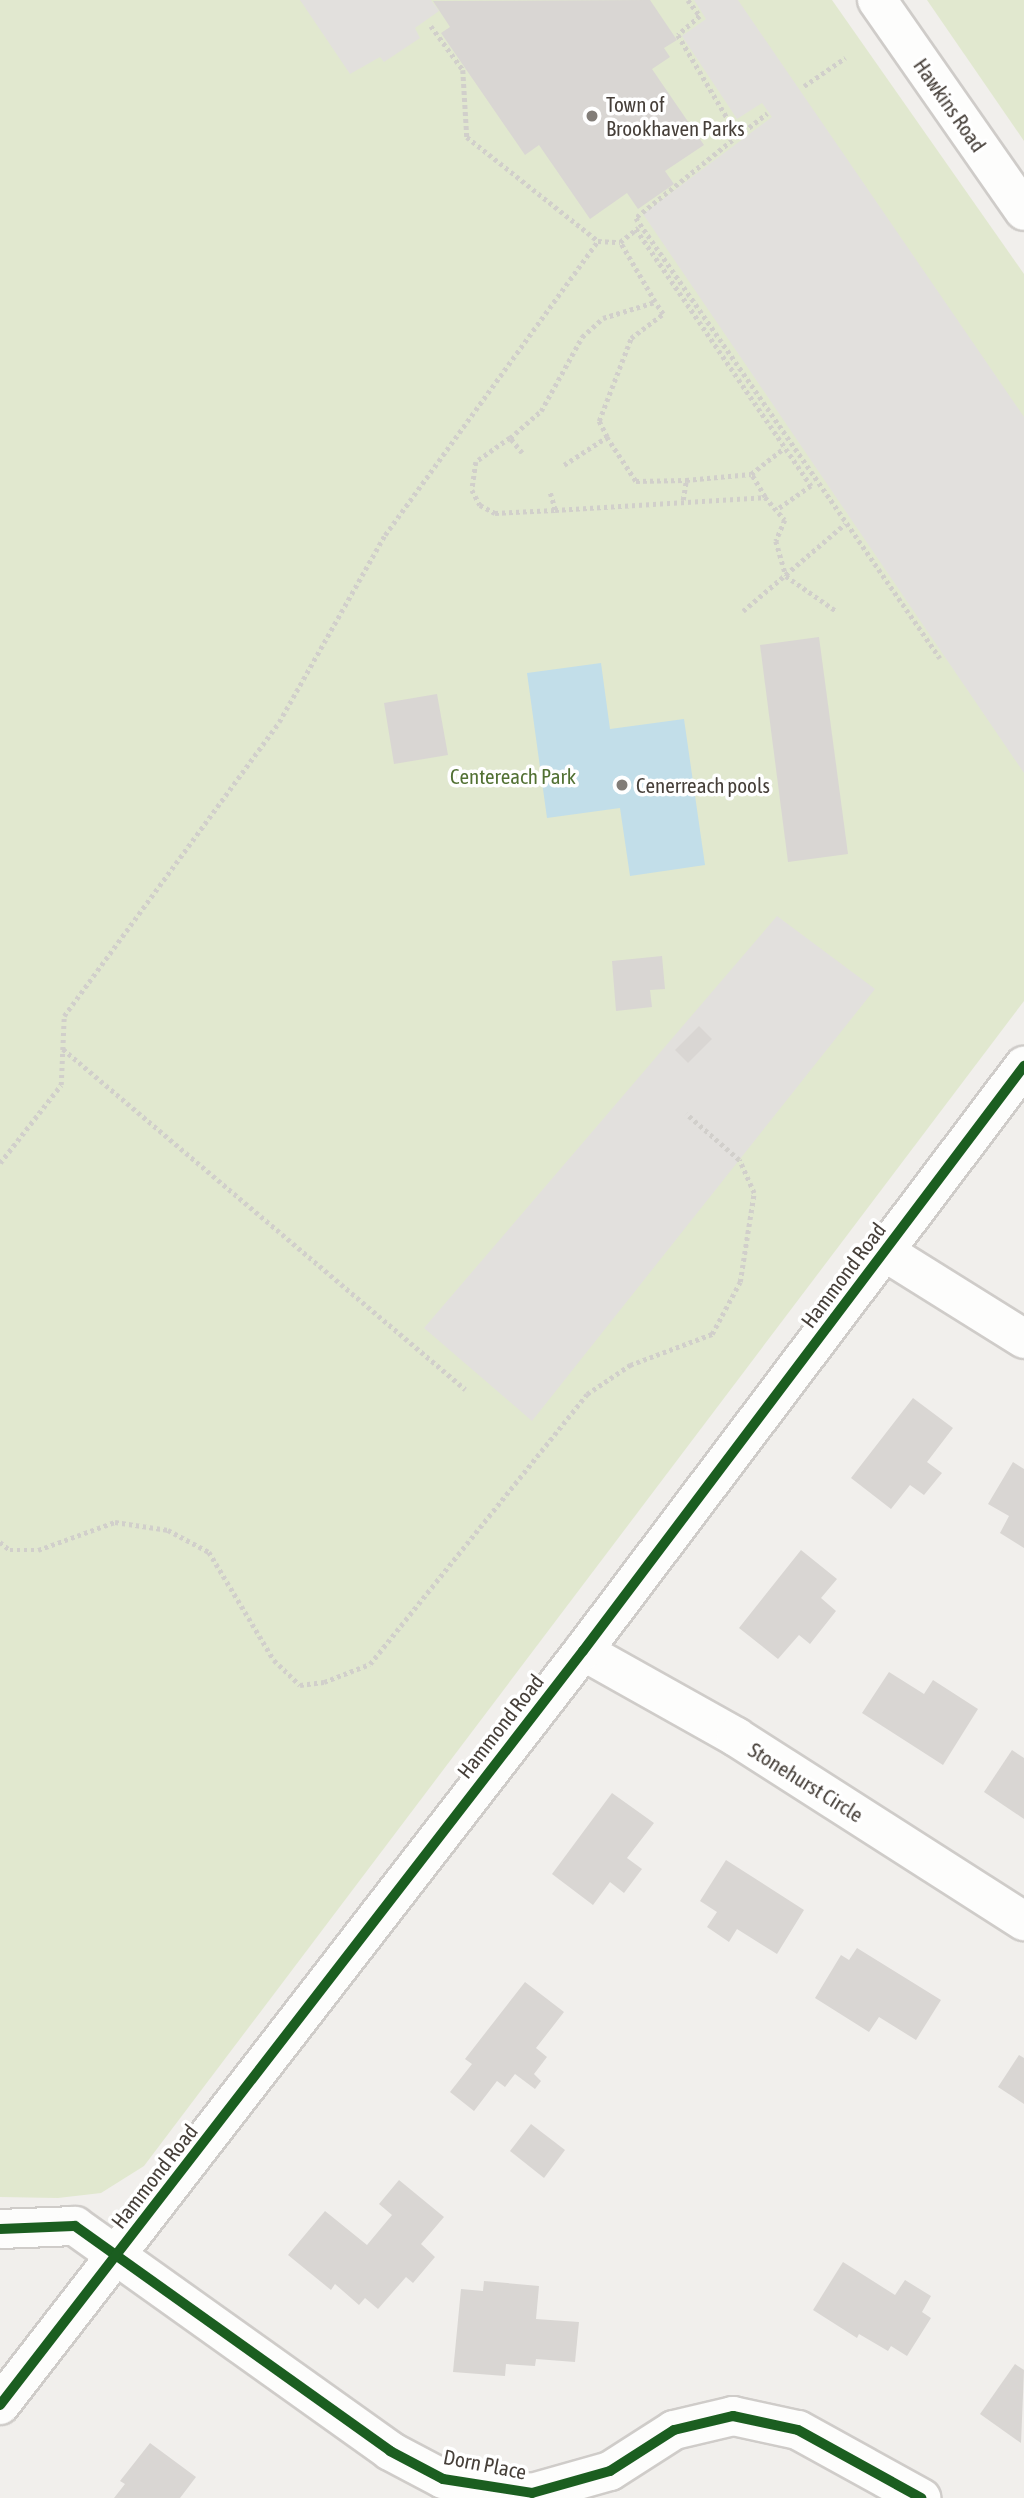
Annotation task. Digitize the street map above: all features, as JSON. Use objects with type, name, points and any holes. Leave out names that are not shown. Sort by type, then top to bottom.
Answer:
[{"type":"street","name":"Hawkins Road","points":[[877,0],[1024,211]]},
{"type":"street","name":"Hammond Road","points":[[0,2405],[583,1651],[1024,1066]]},
{"type":"street","points":[[885,1252],[1024,1339]]},
{"type":"street","name":"Stonehurst Circle","points":[[583,1651],[736,1737],[1024,1921]]},
{"type":"street","name":"Dorn Place","points":[[0,2229],[75,2226],[119,2254],[390,2451],[443,2479],[531,2496],[610,2471],[674,2430],[733,2416],[798,2430],[920,2498]]},
{"type":"path","points":[[688,0],[700,16],[678,35],[738,136]]},
{"type":"path","points":[[431,26],[463,70],[467,137],[598,241],[620,242],[639,227]]},
{"type":"path","points":[[804,86],[845,58]]},
{"type":"path","points":[[767,113],[636,218],[639,227],[811,486],[778,509]]},
{"type":"path","points":[[639,227],[940,658]]},
{"type":"path","points":[[0,1163],[61,1084],[64,1016],[279,722],[385,535],[598,241]]},
{"type":"path","points":[[620,242],[663,314],[631,338],[599,421],[636,481],[751,474],[784,448]]},
{"type":"path","points":[[655,302],[603,318],[582,337],[541,411],[510,438],[476,462],[472,491],[480,505],[495,513],[765,497]]},
{"type":"path","points":[[564,466],[607,437]]},
{"type":"path","points":[[510,438],[522,453]]},
{"type":"path","points":[[751,474],[765,497],[785,520],[776,541],[786,576],[835,610]]},
{"type":"path","points":[[683,500],[686,480]]},
{"type":"path","points":[[550,494],[555,510]]},
{"type":"path","points":[[743,611],[845,524]]},
{"type":"path","points":[[62,1049],[465,1390]]},
{"type":"path","points":[[0,1542],[10,1550],[38,1550],[115,1522],[167,1531],[209,1552],[274,1660],[300,1685],[324,1682],[370,1664],[587,1394],[630,1365],[712,1334],[740,1282],[754,1193],[739,1160],[686,1114]]},
{"type":"green space","name":"Centereach Park","points":[[0,0],[832,0],[1024,274],[1024,1001],[144,2166],[101,2193],[58,2198],[0,2197]]},
{"type":"green space","points":[[927,0],[1024,0],[1024,141]]},
{"type":"shaded area","points":[[300,0],[431,0],[439,11],[415,28],[420,38],[384,62],[380,57],[350,74]]},
{"type":"shaded area","points":[[694,0],[738,0],[1024,417],[1024,773],[643,214],[772,117],[762,103],[737,119],[682,36],[706,19]]},
{"type":"shaded area","points":[[777,916],[875,989],[532,1421],[424,1328]]},
{"type":"water","points":[[601,663],[610,729],[684,719],[705,865],[630,876],[620,808],[547,818],[527,673]]},
{"type":"building","name":"Town of Brookhaven Parks","points":[[650,0],[677,40],[664,48],[670,57],[652,69],[704,145],[665,171],[674,184],[638,209],[627,193],[590,219],[539,145],[525,155],[441,33],[450,27],[433,1]]},
{"type":"building","points":[[819,637],[848,854],[788,862],[760,645]]},
{"type":"building","points":[[437,694],[448,755],[394,764],[384,703]]},
{"type":"building","points":[[662,956],[665,989],[650,990],[652,1007],[616,1011],[612,961]]},
{"type":"building","points":[[699,1026],[712,1039],[688,1063],[675,1050]]},
{"type":"building","points":[[913,1398],[953,1428],[927,1462],[942,1473],[924,1495],[910,1485],[891,1509],[851,1478]]},
{"type":"building","points":[[1013,1462],[1024,1469],[1024,1548],[1000,1533],[1009,1516],[988,1504]]},
{"type":"building","points":[[801,1550],[837,1579],[821,1598],[836,1611],[810,1644],[799,1635],[778,1659],[739,1628]]},
{"type":"building","points":[[889,1672],[924,1694],[933,1680],[978,1709],[943,1765],[862,1713]]},
{"type":"building","points":[[1012,1750],[1024,1758],[1024,1819],[984,1792]]},
{"type":"building","points":[[612,1793],[654,1823],[627,1858],[642,1869],[624,1893],[610,1882],[593,1905],[552,1874]]},
{"type":"building","points":[[726,1860],[804,1910],[777,1954],[737,1929],[729,1942],[707,1927],[717,1912],[700,1901]]},
{"type":"building","points":[[857,1948],[941,2000],[916,2040],[879,2017],[869,2032],[815,1998],[841,1955],[849,1960]]},
{"type":"building","points":[[525,1982],[564,2012],[536,2048],[547,2057],[534,2074],[541,2081],[535,2089],[515,2074],[505,2087],[497,2081],[474,2111],[450,2092],[472,2064],[465,2059]]},
{"type":"building","points":[[1019,2055],[1024,2058],[1024,2104],[998,2087]]},
{"type":"building","points":[[531,2124],[565,2150],[544,2178],[510,2151]]},
{"type":"building","points":[[399,2180],[444,2217],[421,2244],[435,2257],[413,2283],[406,2277],[378,2309],[365,2298],[359,2305],[335,2284],[331,2290],[288,2255],[325,2211],[367,2245],[392,2215],[379,2204]]},
{"type":"building","points":[[843,2262],[895,2295],[905,2280],[931,2296],[922,2312],[931,2318],[907,2356],[891,2346],[888,2351],[859,2334],[857,2338],[813,2310]]},
{"type":"building","points":[[484,2281],[539,2286],[536,2319],[579,2322],[575,2362],[536,2359],[535,2366],[506,2364],[505,2376],[453,2372],[461,2289],[483,2291]]},
{"type":"building","points":[[1015,2364],[1024,2370],[1021,2443],[980,2414]]},
{"type":"building","points":[[150,2443],[196,2477],[180,2498],[114,2498],[125,2484],[120,2481]]},
{"type":"cycle path","points":[[0,2405],[583,1651],[1024,1066]]},
{"type":"cycle path","points":[[0,2229],[75,2226],[390,2451],[443,2479],[532,2493],[610,2471],[674,2430],[733,2416],[798,2430],[921,2498]]},
{"type":"place","name":"Town of Brookhaven Parks","points":[[592,116]]},
{"type":"place","name":"Cenerreach pools","points":[[622,785]]}]
